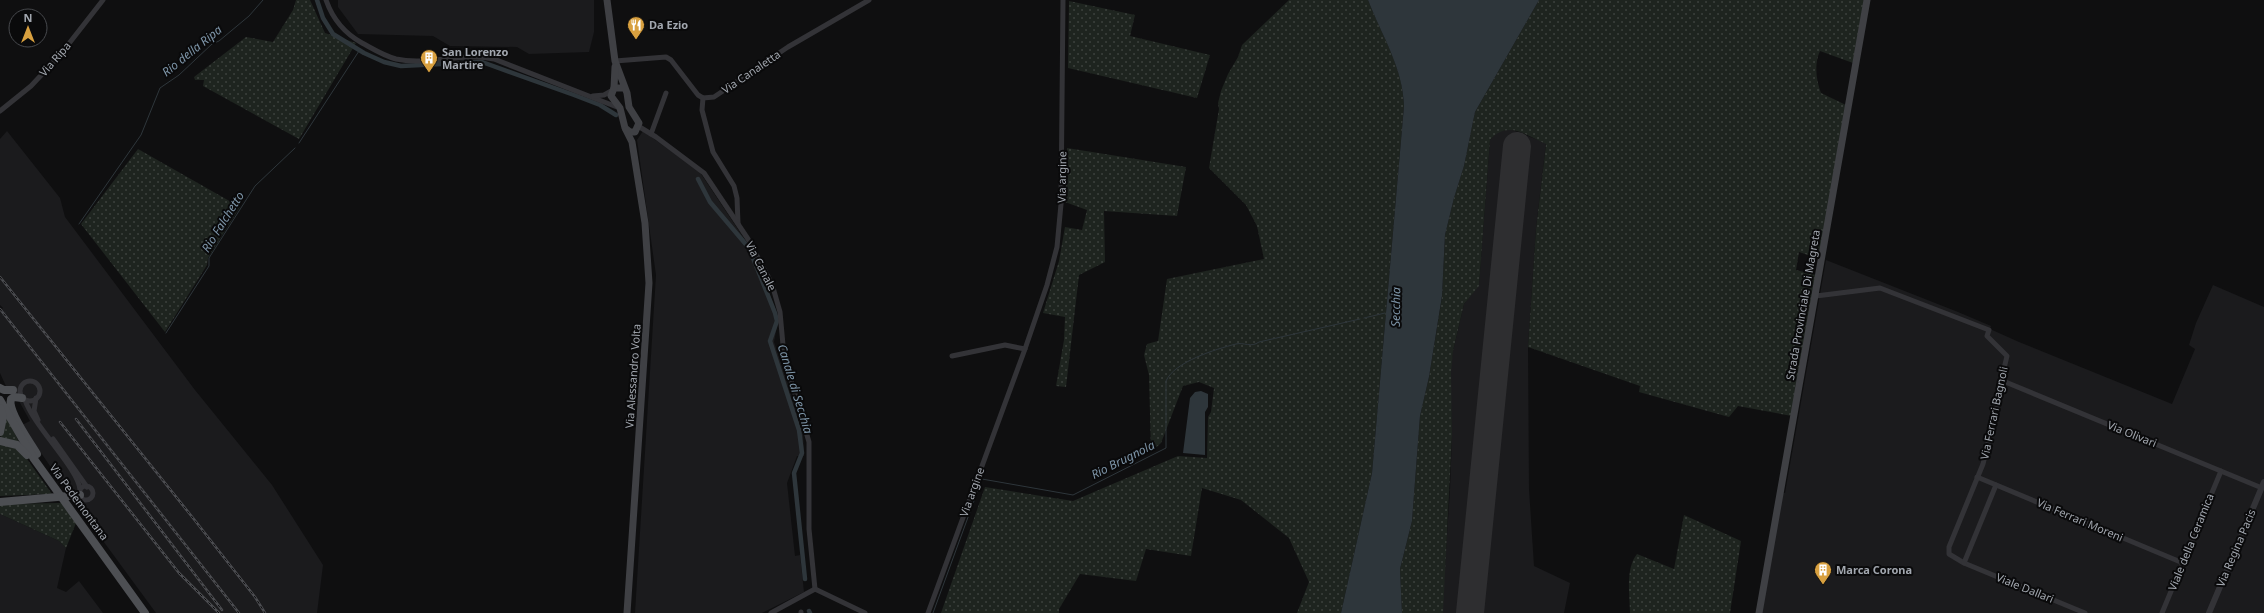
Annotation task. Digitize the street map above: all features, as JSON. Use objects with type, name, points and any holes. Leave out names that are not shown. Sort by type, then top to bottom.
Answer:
[{"type":"main road","points":[[607,0],[616,61],[629,107],[638,121],[637,129],[632,142]]},
{"type":"main road","name":"Strada Provinciale Di Magreta","points":[[1759,613],[1867,0]]},
{"type":"main road","points":[[616,61],[614,89],[611,96],[621,111],[626,130],[632,142]]},
{"type":"main road","points":[[614,89],[624,88]]},
{"type":"main road","points":[[626,130],[637,129]]},
{"type":"main road","name":"Via Alessandro Volta","points":[[627,613],[649,295],[645,223],[632,142]]},
{"type":"main road","points":[[0,388],[4,390],[13,390]]},
{"type":"main road","points":[[24,399],[14,397],[11,398],[11,405],[16,418],[55,488]]},
{"type":"main road","name":"Via Pedemontana","points":[[0,400],[26,447],[145,613]]},
{"type":"main road","points":[[0,408],[3,417],[0,432]]},
{"type":"main road","points":[[0,442],[17,445],[49,480]]},
{"type":"main road","points":[[0,502],[80,492]]},
{"type":"street","name":"Via Ripa","points":[[0,112],[31,86],[60,55],[103,0]]},
{"type":"street","points":[[326,0],[333,18],[344,30],[363,44],[392,58],[409,60],[485,57],[592,96],[613,105],[621,111]]},
{"type":"street","name":"Via Canaletta","points":[[703,98],[714,97],[788,47],[869,0]]},
{"type":"street","name":"Via argine","points":[[928,613],[1025,349],[1047,285],[1057,248],[1062,197],[1063,0]]},
{"type":"street","points":[[616,61],[658,57],[668,58],[693,91],[703,98],[702,110],[713,152],[734,186],[737,198],[738,224]]},
{"type":"street","points":[[592,96],[604,95],[614,89]]},
{"type":"street","points":[[652,134],[666,93]]},
{"type":"street","name":"Via Canale","points":[[637,129],[652,134],[704,173],[757,255],[776,297],[784,356],[808,436],[810,456],[809,529],[815,589]]},
{"type":"street","name":"Via Ferrari Bagnoli","points":[[1816,296],[1880,288],[1989,330],[1987,336],[2007,356],[2002,377],[2003,381],[1987,451],[1949,547],[1949,554],[1964,563]]},
{"type":"street","points":[[952,356],[1005,345],[1025,349]]},
{"type":"street","name":"Via Olivari","points":[[2003,381],[2221,471],[2263,485]]},
{"type":"street","points":[[13,390],[28,382],[36,385],[39,390],[34,411],[39,424],[65,454],[88,487],[93,491],[92,498],[84,500],[74,475],[38,425],[20,390],[22,386]]},
{"type":"street","points":[[24,399],[31,401],[36,398]]},
{"type":"street","name":"Viale della Ceramica","points":[[2162,613],[2221,471]]},
{"type":"street","name":"Via Ferrari Moreni","points":[[1977,477],[2183,563]]},
{"type":"street","points":[[1964,563],[1996,485]]},
{"type":"street","name":"Via Regina Pacis","points":[[2209,613],[2263,485]]},
{"type":"street","points":[[80,492],[88,487]]},
{"type":"street","name":"Viale Dallari","points":[[1964,563],[2085,613]]},
{"type":"street","points":[[771,613],[815,589],[865,613]]},
{"type":"shaded area","points":[[296,0],[310,0],[325,33],[356,43],[299,139],[203,86],[204,80],[195,80],[194,77],[246,37],[273,42],[293,10]]},
{"type":"shaded area","points":[[338,0],[594,0],[594,32],[589,52],[529,54],[517,47],[450,46],[433,36],[358,34],[338,7]]},
{"type":"shaded area","points":[[1289,0],[1368,0],[1396,65],[1403,92],[1404,106],[1372,473],[1341,613],[1297,613],[1309,582],[1289,538],[1241,500],[1202,488],[1191,556],[1146,549],[1136,581],[1080,574],[1059,609],[1059,613],[941,613],[985,487],[1073,501],[1178,456],[1207,458],[1208,417],[1211,412],[1214,388],[1199,382],[1183,386],[1161,443],[1151,452],[1149,375],[1144,355],[1147,344],[1158,341],[1167,279],[1264,259],[1257,226],[1246,205],[1209,168],[1219,109],[1218,103],[1228,74],[1238,57],[1242,45]]},
{"type":"shaded area","points":[[1539,0],[1864,0],[1853,63],[1820,51],[1817,61],[1817,77],[1821,93],[1846,105],[1820,259],[1799,252],[1796,270],[1816,275],[1792,416],[1738,406],[1729,417],[1639,392],[1640,386],[1528,347],[1536,229],[1546,144],[1517,131],[1503,131],[1497,134],[1490,140],[1479,286],[1464,304],[1453,351],[1451,372],[1452,435],[1443,613],[1402,613],[1400,569],[1412,521],[1420,416],[1429,377],[1442,297],[1445,235],[1464,166],[1475,112]]},
{"type":"shaded area","points":[[1069,1],[1135,15],[1130,36],[1210,55],[1197,98],[1068,68]]},
{"type":"shaded area","points":[[1510,129],[1546,143],[1536,229],[1528,347],[1529,489],[1534,566],[1570,583],[1564,613],[1442,613],[1452,435],[1450,372],[1453,351],[1464,304],[1479,285],[1490,140],[1497,132]]},
{"type":"shaded area","points":[[7,131],[60,198],[65,217],[195,390],[272,485],[323,565],[317,613],[156,613],[76,504],[22,425],[30,421],[19,401],[10,395],[0,373],[0,311],[3,308],[0,305],[0,139]]},
{"type":"shaded area","points":[[643,131],[699,171],[751,249],[776,310],[778,321],[774,342],[803,431],[804,456],[797,456],[787,483],[795,556],[800,555],[804,592],[762,613],[635,613],[656,275],[637,140]]},
{"type":"shaded area","points":[[1067,148],[1186,167],[1177,216],[1104,211],[1105,262],[1079,275],[1066,387],[1056,386],[1064,340],[1065,317],[1043,313],[1059,261],[1065,227],[1082,230],[1087,210],[1065,202]]},
{"type":"shaded area","points":[[138,149],[240,207],[208,258],[207,265],[165,332],[81,224]]},
{"type":"shaded area","points":[[1826,260],[1958,312],[1991,326],[1990,329],[2019,342],[2172,404],[2195,349],[2189,345],[2196,323],[2213,285],[2264,307],[2264,613],[1756,613],[1778,491],[1785,493]]},
{"type":"shaded area","points":[[6,416],[20,444],[12,440],[0,439]]},
{"type":"shaded area","points":[[0,444],[16,448],[22,452],[52,494],[0,496]]},
{"type":"shaded area","points":[[61,503],[76,523],[66,548],[59,541],[0,514],[0,504]]},
{"type":"shaded area","points":[[0,514],[59,541],[66,548],[57,588],[66,592],[79,581],[103,613],[0,613]]},
{"type":"shaded area","points":[[1684,515],[1741,541],[1730,613],[1630,613],[1629,582],[1633,560],[1637,554],[1674,569]]},
{"type":"water","name":"Secchia","points":[[1368,0],[1539,0],[1475,112],[1464,166],[1445,235],[1442,296],[1429,377],[1420,416],[1412,521],[1400,569],[1402,613],[1341,613],[1372,473],[1404,106],[1403,92],[1396,65]]},
{"type":"water","points":[[1201,391],[1208,394],[1208,407],[1205,412],[1205,455],[1183,453],[1190,398],[1195,392]]},
{"type":"waterway","name":"Rio della Ripa","points":[[79,224],[141,135],[160,88],[179,75],[212,44],[219,41],[249,16],[263,0]]},
{"type":"waterway","name":"Canale di Secchia","points":[[317,0],[323,18],[333,34],[364,53],[384,62],[401,66],[482,62],[600,105],[616,115]]},
{"type":"waterway","name":"Rio Falchetto","points":[[299,143],[359,51]]},
{"type":"waterway","name":"Rio Falchetto","points":[[166,333],[209,266],[209,258],[255,186],[295,148]]},
{"type":"waterway","name":"Canale di Secchia","points":[[698,179],[710,202],[749,248],[775,313],[777,321],[770,341],[799,430],[802,453],[794,473],[805,579]]},
{"type":"waterway","name":"Rio Brugnola","points":[[1364,318],[1385,313]]},
{"type":"waterway","name":"Rio Brugnola","points":[[933,613],[982,479],[1073,495],[1166,448],[1166,381],[1170,374],[1186,362],[1218,349],[1236,344],[1253,345],[1259,342],[1360,319]]},
{"type":"runway","points":[[1470,613],[1517,146]]},
{"type":"railway","points":[[0,277],[193,518],[255,597],[265,613]]},
{"type":"railway","points":[[0,309],[239,613]]},
{"type":"railway","points":[[76,419],[222,610]]},
{"type":"railway","points":[[60,422],[179,573],[219,613]]},
{"type":"place","name":"Da Ezio","points":[[636,40]]},
{"type":"place","name":"San Lorenzo Martire","points":[[429,73]]},
{"type":"place","name":"Marca Corona","points":[[1823,585]]}]
